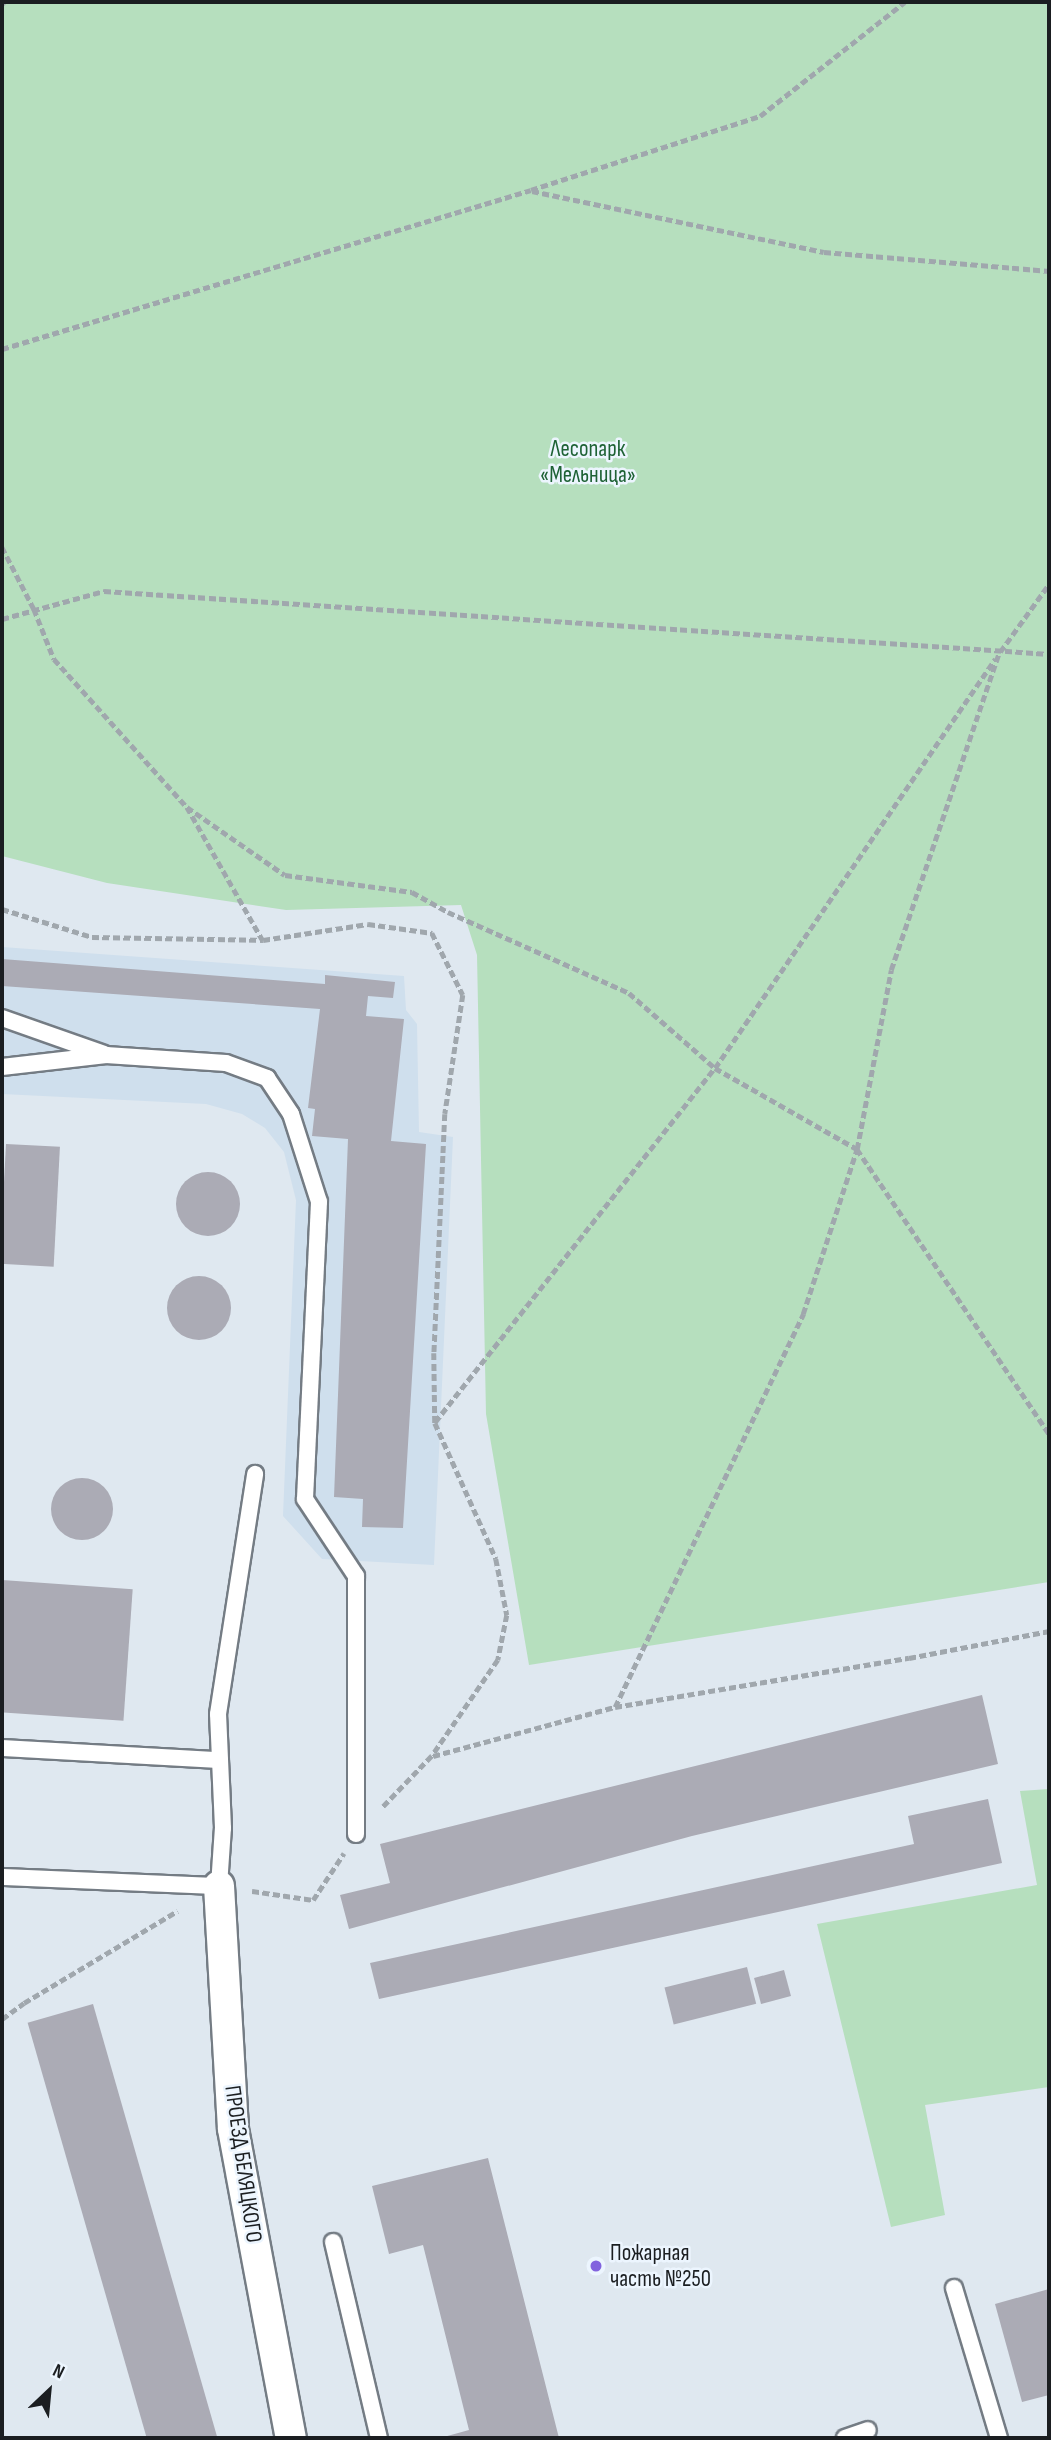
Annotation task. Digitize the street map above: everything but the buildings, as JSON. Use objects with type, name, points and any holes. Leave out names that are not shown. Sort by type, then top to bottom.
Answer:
[{"type":"street","name":"ПРОЕЗД БЕЛЯЦКОГО","points":[[219,1886],[233,2129],[291,2438]]},
{"type":"lane","points":[[2,1018],[106,1055]]},
{"type":"lane","points":[[2,1067],[106,1055],[226,1063],[267,1078],[291,1114],[319,1202],[305,1499],[356,1576],[356,1835]]},
{"type":"lane","points":[[2,1877],[219,1886],[223,1828],[218,1714],[255,1474]]},
{"type":"lane","points":[[2,1748],[220,1760]]},
{"type":"lane","points":[[333,2242],[379,2438]]},
{"type":"lane","points":[[954,2288],[999,2438]]},
{"type":"lane","points":[[845,2438],[868,2430]]},
{"type":"path","points":[[2,349],[531,190],[760,116],[905,2]]},
{"type":"path","points":[[531,190],[824,252],[1049,271]]},
{"type":"path","points":[[2,547],[34,610],[54,659],[187,807],[263,940]]},
{"type":"path","points":[[435,1423],[715,1068],[1049,584]]},
{"type":"path","points":[[2,619],[104,591],[999,653],[1049,654]]},
{"type":"path","points":[[615,1707],[803,1314],[857,1149],[891,970],[999,653]]},
{"type":"path","points":[[187,807],[285,875],[412,892],[448,912],[629,993],[715,1068],[857,1149],[1049,1434]]},
{"type":"path","points":[[2,909],[92,937],[263,940],[368,924],[432,933],[463,995],[445,1114],[433,1353],[435,1423],[496,1559],[507,1615],[498,1660],[432,1756],[356,1835],[313,1900],[219,1886],[24,2003],[2,2020]]},
{"type":"path","points":[[432,1756],[615,1707],[909,1658],[1049,1631]]},
{"type":"shaded area","points":[[2,947],[404,976],[406,1010],[417,1024],[419,1132],[453,1137],[434,1565],[322,1559],[283,1516],[296,1200],[284,1152],[265,1128],[242,1114],[206,1104],[2,1094]]},
{"type":"green space","name":"Лесопарк «Мельница»","points":[[2,2],[1049,2],[1049,1582],[529,1665],[486,1414],[477,955],[461,905],[286,910],[107,883],[2,856]]},
{"type":"green space","points":[[1049,1789],[1049,2087],[925,2105],[945,2215],[891,2227],[817,1924],[1037,1885],[1020,1791]]},
{"type":"place","name":"Пожарная часть №250","points":[[596,2266]]}]
